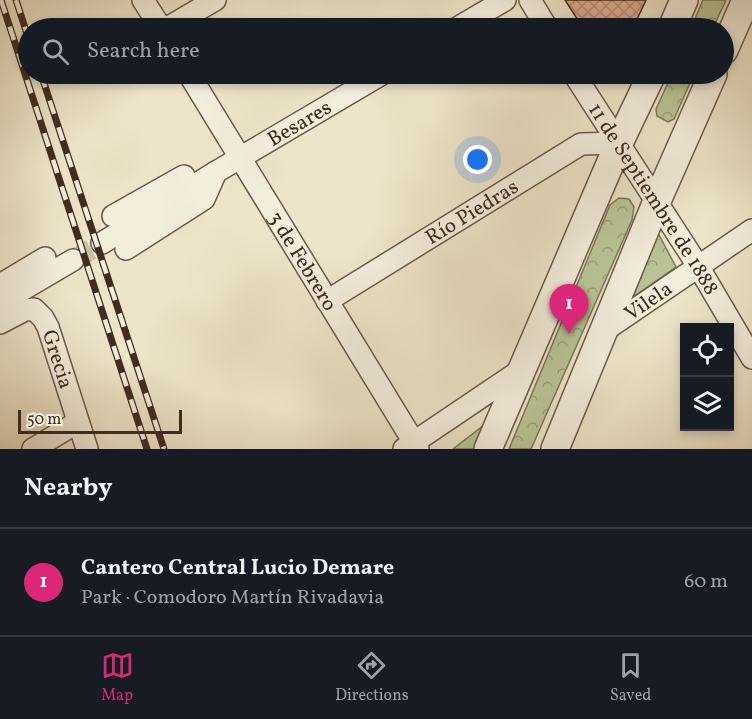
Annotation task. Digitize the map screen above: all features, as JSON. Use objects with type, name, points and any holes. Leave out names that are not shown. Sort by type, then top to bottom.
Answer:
[{"type":"street","points":[[143,0],[155,18]]},
{"type":"street","points":[[184,18],[214,0]]},
{"type":"street","points":[[474,18],[505,0]]},
{"type":"street","points":[[530,0],[541,18]]},
{"type":"street","points":[[676,18],[684,0]]},
{"type":"street","points":[[734,26],[746,0]]},
{"type":"street","name":"3 de Febrero","points":[[195,84],[242,157],[412,447]]},
{"type":"street","name":"Besares","points":[[102,243],[216,172],[365,84]]},
{"type":"street","name":"11 de Septiembre de 1888","points":[[581,84],[698,266],[752,358]]},
{"type":"street","points":[[488,449],[647,84]]},
{"type":"street","points":[[555,449],[657,201],[709,84]]},
{"type":"street","name":"Río Piedras","points":[[327,301],[581,144],[620,143]]},
{"type":"street","points":[[126,249],[204,199],[216,172]]},
{"type":"street","name":"Besares","points":[[113,216],[189,173],[216,172]]},
{"type":"street","name":"Vilela","points":[[604,330],[752,230]]},
{"type":"street","points":[[0,285],[45,258]]},
{"type":"street","points":[[0,303],[73,260]]},
{"type":"street","name":"Grecia","points":[[0,322],[25,310],[34,309],[43,318],[48,327],[87,449]]},
{"type":"street","points":[[412,447],[521,370]]},
{"type":"street","points":[[33,449],[78,422]]},
{"type":"green space","points":[[703,0],[726,0],[718,18],[695,18]]},
{"type":"green space","points":[[667,84],[690,84],[674,119],[668,122],[657,116],[656,109]]},
{"type":"green space","points":[[619,198],[629,199],[634,207],[632,220],[531,449],[509,449],[610,205]]},
{"type":"green space","points":[[658,233],[676,267],[633,297]]},
{"type":"green space","points":[[488,422],[478,449],[453,449]]},
{"type":"building","points":[[565,0],[646,0],[638,18],[577,18]]},
{"type":"tunnel","points":[[73,260],[102,243]]},
{"type":"railway","points":[[1,0],[18,52]]},
{"type":"railway","points":[[16,0],[22,18]]},
{"type":"railway","points":[[28,84],[147,449]]},
{"type":"railway","points":[[44,84],[164,449]]},
{"type":"place","name":"Cantero Central Lucio Demare","points":[[569,334]]}]
